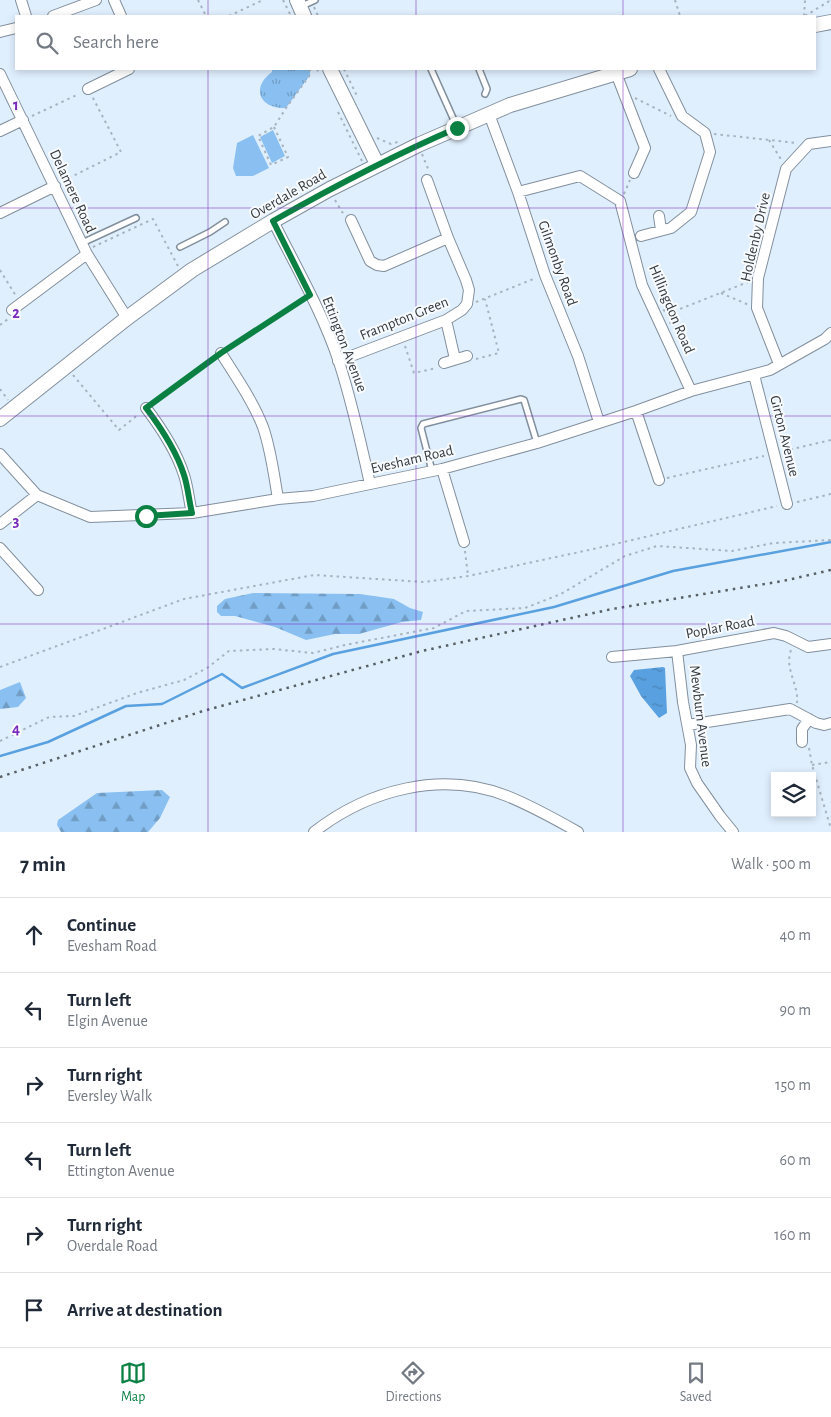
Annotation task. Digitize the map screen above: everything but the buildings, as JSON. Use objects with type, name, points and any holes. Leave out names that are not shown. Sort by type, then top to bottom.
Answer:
[{"type":"street","points":[[21,0],[26,15]]},
{"type":"street","points":[[56,15],[96,0]]},
{"type":"street","points":[[114,0],[121,15]]},
{"type":"street","points":[[816,26],[831,22]]},
{"type":"street","points":[[0,32],[15,28]]},
{"type":"street","points":[[88,90],[127,70]]},
{"type":"street","name":"Overdale Road","points":[[0,419],[66,365],[183,276],[330,189],[418,145],[510,105],[625,70]]},
{"type":"street","points":[[641,236],[671,228],[691,212],[710,152],[705,134],[682,116],[659,70]]},
{"type":"street","points":[[616,72],[645,148],[634,173]]},
{"type":"street","points":[[326,73],[372,167]]},
{"type":"street","name":"Delamere Road","points":[[0,74],[87,254],[127,318]]},
{"type":"street","name":"Gilmonby Road","points":[[489,114],[518,192],[545,275],[578,356],[599,422]]},
{"type":"street","points":[[0,131],[23,120]]},
{"type":"street","points":[[809,144],[831,141]]},
{"type":"street","name":"Holdenby Drive","points":[[780,364],[757,308],[758,278],[786,169],[809,144]]},
{"type":"street","points":[[518,192],[580,176],[620,201]]},
{"type":"street","name":"Frampton Green","points":[[338,361],[446,320],[462,310],[467,304],[469,297],[466,280],[426,180]]},
{"type":"street","points":[[0,213],[55,186]]},
{"type":"street","name":"Hillingdon Road","points":[[620,201],[642,285],[691,390]]},
{"type":"street","points":[[659,216],[661,230]]},
{"type":"street","points":[[351,220],[370,261],[377,265],[384,266],[448,238]]},
{"type":"street","name":"Ettington Avenue","points":[[273,221],[310,295],[338,361],[353,411],[370,484]]},
{"type":"street","points":[[16,307],[87,254]]},
{"type":"street","points":[[446,320],[455,359]]},
{"type":"street","name":"Evesham Road","points":[[0,454],[37,495],[90,517],[192,513],[278,499],[313,496],[437,470],[538,443],[636,411],[691,390],[770,370],[825,339],[831,333]]},
{"type":"street","points":[[221,353],[248,397],[262,427],[272,458],[278,499]]},
{"type":"street","points":[[444,363],[467,356]]},
{"type":"street","name":"Girton Avenue","points":[[754,375],[787,504]]},
{"type":"street","points":[[146,408],[164,432],[176,453],[185,477],[192,513]]},
{"type":"street","points":[[636,411],[660,480]]},
{"type":"street","points":[[437,470],[464,542]]},
{"type":"street","points":[[0,524],[37,495]]},
{"type":"street","points":[[0,548],[38,590]]},
{"type":"street","name":"Poplar Road","points":[[612,657],[677,650],[767,633],[780,634],[808,647],[831,644]]},
{"type":"street","name":"Mewburn Avenue","points":[[677,650],[683,702],[691,745],[689,758],[693,776],[733,832]]},
{"type":"street","points":[[688,725],[784,709],[795,711],[824,725],[831,723]]},
{"type":"street","points":[[802,741],[802,729],[809,719]]},
{"type":"street","points":[[314,832],[349,808],[368,799],[413,786],[442,784],[488,790],[506,796],[578,832]]},
{"type":"lane","points":[[298,10],[315,0]]},
{"type":"lane","points":[[431,70],[457,128]]},
{"type":"lane","points":[[479,70],[487,88],[485,94]]},
{"type":"lane","points":[[82,244],[136,218]]},
{"type":"lane","points":[[180,247],[225,222]]},
{"type":"lane","points":[[437,470],[421,428],[422,424],[521,399],[524,400],[538,443]]},
{"type":"path","points":[[198,0],[206,15]]},
{"type":"path","points":[[231,15],[263,0]]},
{"type":"path","points":[[283,0],[298,10]]},
{"type":"path","points":[[675,0],[680,15]]},
{"type":"path","points":[[805,0],[805,15]]},
{"type":"path","points":[[807,15],[831,0]]},
{"type":"path","points":[[274,127],[288,157],[271,165],[258,136],[274,127],[310,75],[310,70]]},
{"type":"path","points":[[23,120],[88,90],[121,152],[55,186]]},
{"type":"path","points":[[623,92],[672,117]]},
{"type":"path","points":[[337,111],[372,167]]},
{"type":"path","points":[[705,134],[809,144]]},
{"type":"path","points":[[769,140],[786,169]]},
{"type":"path","points":[[418,145],[430,172],[426,180]]},
{"type":"path","points":[[620,201],[634,173]]},
{"type":"path","points":[[330,189],[345,217],[351,220]]},
{"type":"path","points":[[87,254],[92,248],[153,220],[183,276]]},
{"type":"path","points":[[0,270],[16,307]]},
{"type":"path","points":[[471,304],[545,275]]},
{"type":"path","points":[[665,335],[675,310],[758,278]]},
{"type":"path","points":[[721,293],[757,308]]},
{"type":"path","points":[[66,365],[118,430],[221,353],[310,295]]},
{"type":"path","points":[[660,480],[831,440]]},
{"type":"path","points":[[0,667],[184,599],[314,575],[424,582],[468,576],[831,494]]},
{"type":"path","points":[[0,740],[49,717],[74,716],[137,693],[184,680],[207,668],[229,651],[274,649],[313,653],[434,628],[466,611],[525,608],[561,594],[625,556],[657,546],[732,551],[774,543],[831,540]]},
{"type":"path","points":[[464,542],[468,576]]},
{"type":"path","points":[[795,641],[788,660],[797,694],[795,711]]},
{"type":"path","points":[[802,741],[808,742],[812,765],[831,829]]},
{"type":"path","points":[[812,765],[831,762]]},
{"type":"green space","points":[[272,70],[310,70],[310,75],[286,108],[270,105],[261,96],[261,85]]},
{"type":"green space","points":[[273,130],[285,156],[272,163],[260,137]]},
{"type":"green space","points":[[253,135],[269,168],[253,176],[236,176],[233,168],[237,143]]},
{"type":"green space","points":[[253,593],[360,594],[394,599],[410,608],[423,612],[421,620],[402,622],[359,634],[335,634],[306,640],[275,627],[235,616],[221,616],[217,612],[217,606],[225,599]]},
{"type":"green space","points":[[20,682],[26,698],[18,707],[0,709],[0,690]]},
{"type":"green space","points":[[162,790],[170,797],[160,818],[148,832],[61,832],[57,825],[58,820],[97,793]]},
{"type":"water","points":[[665,668],[667,713],[659,718],[641,696],[630,676],[634,670]]},
{"type":"waterway","points":[[0,756],[48,742],[126,706],[162,704],[222,674],[242,688],[333,654],[554,607],[673,571],[831,542]]},
{"type":"railway","points":[[0,777],[203,711],[422,651],[612,609],[783,581],[831,570]]},
{"type":"route","points":[[146,516],[192,513],[185,477],[176,453],[164,432],[146,408],[221,353],[310,295],[273,221],[377,164],[457,128]]}]
